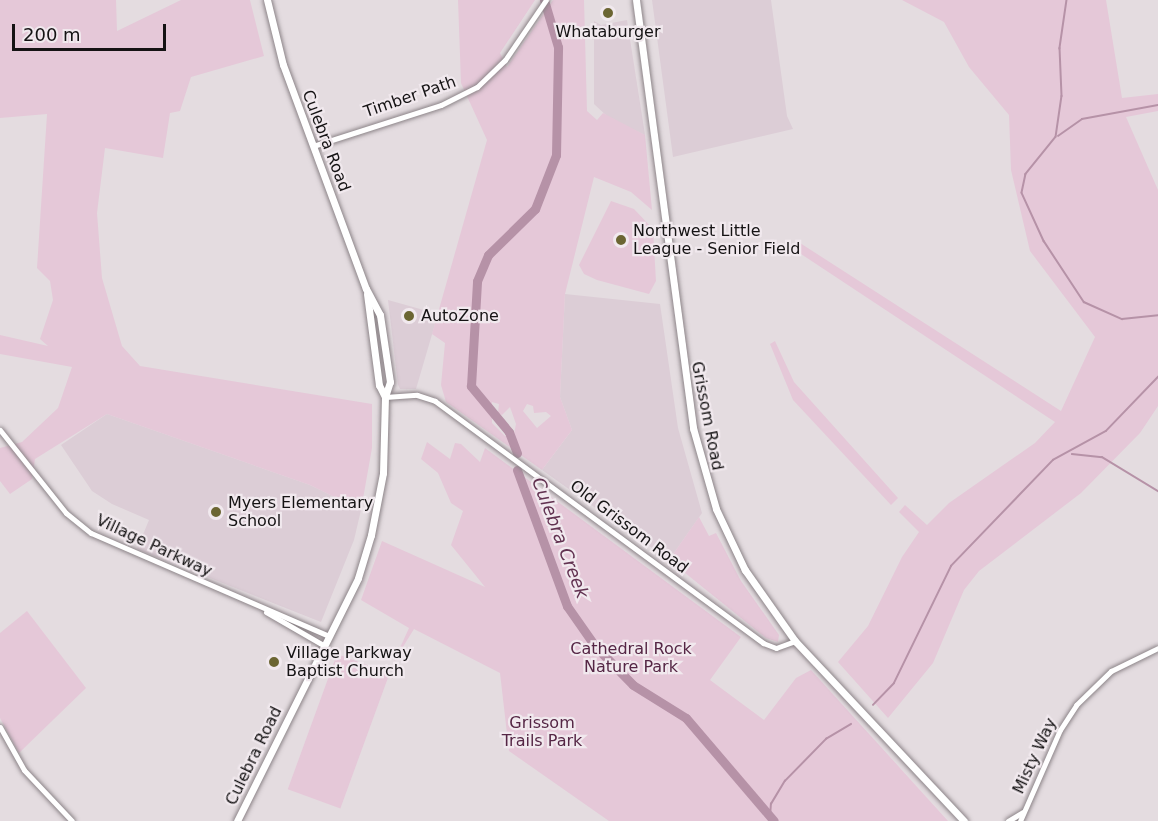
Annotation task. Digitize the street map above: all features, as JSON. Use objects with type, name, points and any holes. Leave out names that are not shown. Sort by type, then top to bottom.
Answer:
[{"type":"main road","name":"Culebra Road","points":[[237,821],[358,578],[371,535],[382,473],[385,397],[390,382],[380,315],[366,289],[276,44],[267,0]]},
{"type":"main road","name":"Grissom Road","points":[[636,0],[657,139],[671,283],[697,450],[733,549],[766,604],[795,641],[964,821]]},
{"type":"main road","name":"Culebra Road","points":[[366,289],[379,385],[385,397]]},
{"type":"street","name":"Timber Path","points":[[313,146],[459,97],[505,60],[546,0]]},
{"type":"street","name":"Old Grissom Road","points":[[385,397],[417,395],[435,401],[763,644],[776,648],[795,641]]},
{"type":"street","name":"Village Parkway","points":[[0,430],[60,506],[82,527],[265,611],[325,646]]},
{"type":"street","name":"Village Parkway","points":[[265,611],[284,615],[329,636]]},
{"type":"street","name":"Misty Way","points":[[1020,821],[1060,730],[1076,705],[1111,671],[1158,648]]},
{"type":"street","points":[[0,727],[24,770],[72,821]]},
{"type":"street","name":"Misty Way","points":[[1008,821],[1023,812]]},
{"type":"shaded area","points":[[652,0],[771,0],[787,116],[793,129],[673,157]]},
{"type":"shaded area","points":[[627,20],[645,135],[609,118],[594,104],[594,21],[601,25]]},
{"type":"shaded area","points":[[565,294],[660,304],[678,428],[702,513],[669,560],[542,470],[572,430],[560,397]]},
{"type":"shaded area","points":[[388,300],[438,314],[416,389],[400,389],[398,385]]},
{"type":"shaded area","name":"Myers Elementary School","points":[[107,414],[310,485],[361,510],[354,540],[321,622],[137,549],[149,520],[112,504],[92,491],[61,445]]},
{"type":"green space","points":[[0,0],[116,0],[117,31],[181,0],[250,0],[264,56],[191,77],[180,111],[170,113],[163,158],[105,148],[97,213],[102,278],[122,346],[140,366],[372,404],[372,448],[361,510],[310,485],[107,414],[35,459],[32,479],[10,494],[0,481],[0,448],[22,442],[58,408],[72,367],[0,354],[0,335],[48,346],[40,339],[53,300],[50,281],[37,268],[47,114],[0,118]]},
{"type":"green space","points":[[458,0],[535,0],[500,53],[507,67],[553,0],[584,0],[587,111],[597,120],[603,113],[645,135],[652,210],[631,192],[594,177],[565,294],[560,397],[572,430],[542,470],[446,402],[441,385],[445,343],[432,334],[487,140],[461,83]],"holes":[[[492,402],[499,404],[498,413],[502,415],[510,407],[516,424],[514,434],[505,436],[492,423]],[[527,404],[533,406],[534,413],[546,412],[551,416],[537,428],[523,411]]]},
{"type":"green space","points":[[902,0],[1106,0],[1122,98],[1158,94],[1158,111],[1126,117],[1158,190],[1158,406],[1140,433],[1081,493],[979,571],[964,590],[933,663],[888,718],[838,662],[868,626],[902,557],[919,532],[899,512],[905,505],[927,525],[949,503],[1035,443],[1055,422],[801,254],[800,243],[1061,411],[1095,337],[1030,251],[1011,170],[1009,115],[969,67],[944,22]]},
{"type":"green space","name":"Northwest Little League - Senior Field","points":[[611,201],[634,209],[653,229],[656,281],[649,294],[597,280],[584,274],[579,265]]},
{"type":"green space","points":[[775,341],[794,382],[898,498],[891,505],[793,400],[770,344]]},
{"type":"green space","name":"Cathedral Rock Nature Park","points":[[427,442],[450,459],[455,443],[461,444],[480,462],[485,448],[741,637],[710,680],[764,720],[796,678],[811,670],[948,821],[609,821],[509,751],[500,673],[414,629],[393,663],[409,628],[361,600],[382,541],[485,587],[451,545],[463,511],[451,503],[438,473],[421,459]]},
{"type":"green space","points":[[699,517],[709,536],[716,533],[741,581],[779,635],[778,642],[766,638],[669,560]]},
{"type":"green space","points":[[27,611],[86,688],[19,753],[0,718],[0,633]]},
{"type":"green space","points":[[337,654],[390,673],[340,808],[288,789]]},
{"type":"waterway","name":"Culebra Creek","points":[[517,453],[509,432],[471,386],[477,281],[488,255],[535,209],[556,155],[558,47],[544,0]]},
{"type":"waterway","points":[[1067,0],[1060,48],[1062,96],[1056,137],[1026,174],[1022,193],[1044,241],[1084,302],[1122,319],[1158,315]]},
{"type":"waterway","points":[[1058,136],[1082,119],[1158,105]]},
{"type":"waterway","points":[[873,705],[894,683],[951,566],[1053,460],[1106,431],[1158,377]]},
{"type":"waterway","points":[[1072,454],[1102,457],[1158,491]]},
{"type":"waterway","name":"Culebra Creek","points":[[517,470],[567,606],[595,646],[633,685],[686,718],[774,821]]},
{"type":"waterway","points":[[770,817],[771,804],[785,781],[826,739],[851,724]]},
{"type":"place","name":"Whataburger","points":[[608,13]]},
{"type":"place","name":"Northwest Little League - Senior Field","points":[[621,240]]},
{"type":"place","name":"AutoZone","points":[[409,316]]},
{"type":"place","name":"Myers Elementary School","points":[[216,512]]},
{"type":"place","name":"Village Parkway Baptist Church","points":[[274,662]]},
{"type":"park label","name":"Grissom Trails Park","points":[[542,732]]}]
